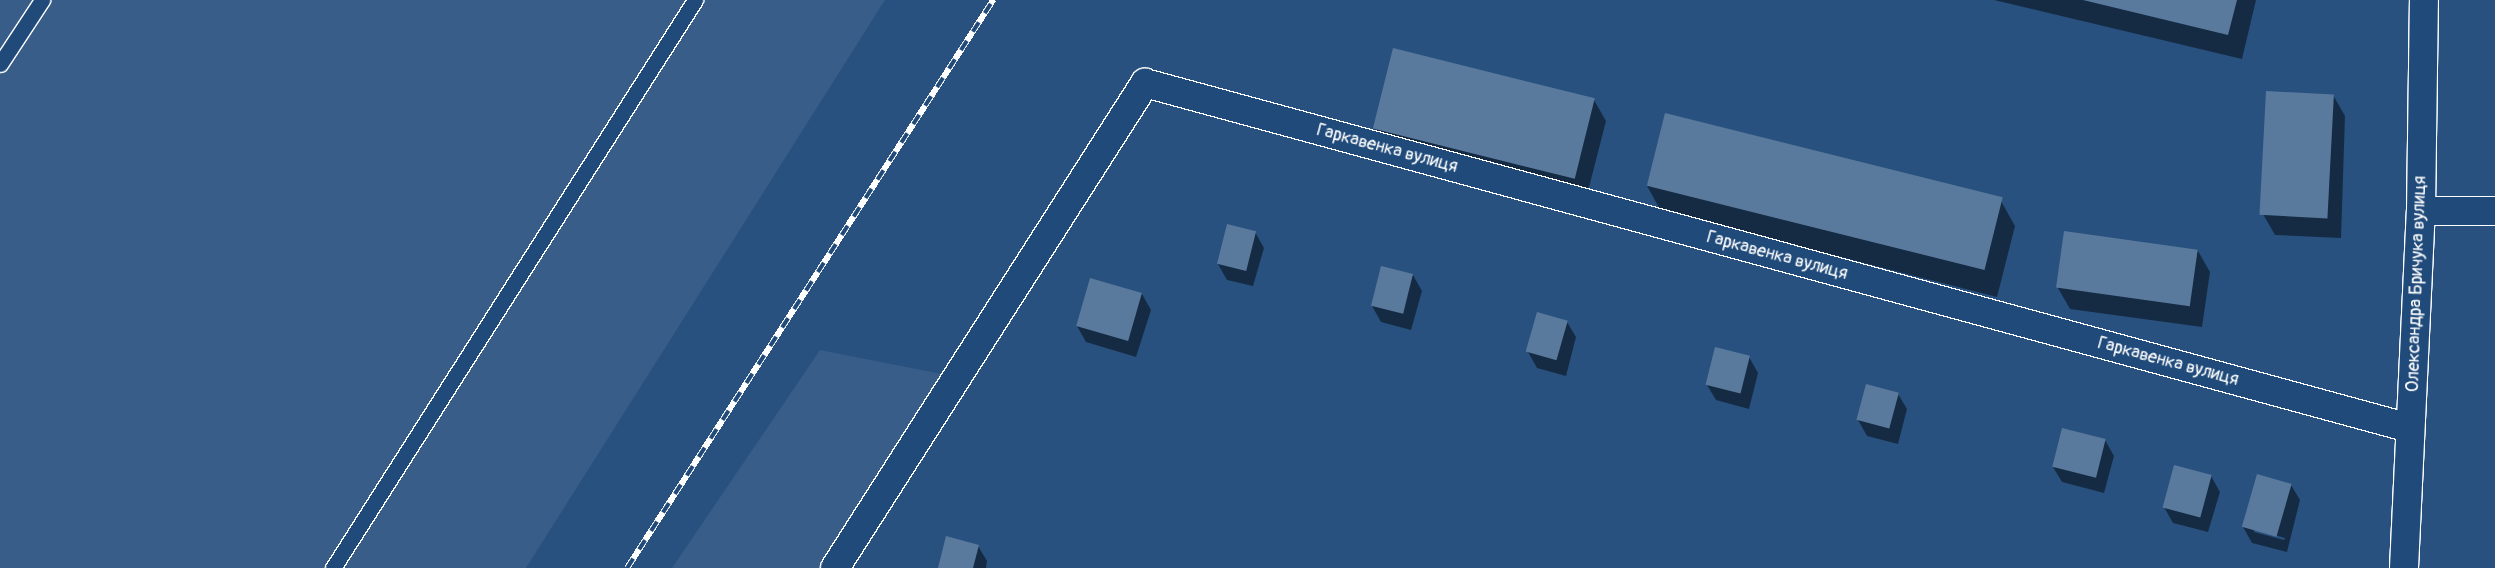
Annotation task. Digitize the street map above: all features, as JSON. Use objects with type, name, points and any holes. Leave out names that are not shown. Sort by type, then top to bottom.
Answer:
[{"type":"street","name":"Олександра Бричука вулиця","points":[[2404,568],[2421,211],[2424,0]]},
{"type":"street","name":"Гаркавенка вулиця","points":[[835,568],[1145,83],[2410,428]]},
{"type":"street","points":[[2421,211],[2495,211]]},
{"type":"lane","points":[[0,64],[42,0]]},
{"type":"lane","points":[[333,568],[694,0]]},
{"type":"shaded area","points":[[0,0],[885,0],[526,568],[0,568]]},
{"type":"shaded area","points":[[820,350],[957,377],[835,568],[672,568]]},
{"type":"building","points":[[2083,0],[2237,0],[2228,35]]},
{"type":"building","points":[[1393,48],[1595,98],[1575,179],[1373,129]]},
{"type":"building","points":[[2266,91],[2334,95],[2327,218],[2260,215]]},
{"type":"building","points":[[1665,113],[2003,197],[1985,270],[1647,186]]},
{"type":"building","points":[[1227,224],[1256,231],[1246,271],[1217,264]]},
{"type":"building","points":[[2064,231],[2198,250],[2190,306],[2056,287]]},
{"type":"building","points":[[1381,266],[1413,274],[1403,314],[1371,306]]},
{"type":"building","points":[[1090,278],[1142,293],[1128,341],[1076,326]]},
{"type":"building","points":[[1537,312],[1568,321],[1556,360],[1526,351]]},
{"type":"building","points":[[1715,347],[1750,356],[1740,394],[1706,385]]},
{"type":"building","points":[[1866,384],[1899,393],[1889,429],[1856,420]]},
{"type":"building","points":[[2062,428],[2106,439],[2096,478],[2052,467]]},
{"type":"building","points":[[2174,465],[2212,475],[2200,518],[2163,508]]},
{"type":"building","points":[[2257,474],[2292,484],[2276,537],[2242,527]]},
{"type":"building","points":[[946,536],[979,545],[973,568],[938,568]]},
{"type":"railway","points":[[627,568],[993,0]]}]
